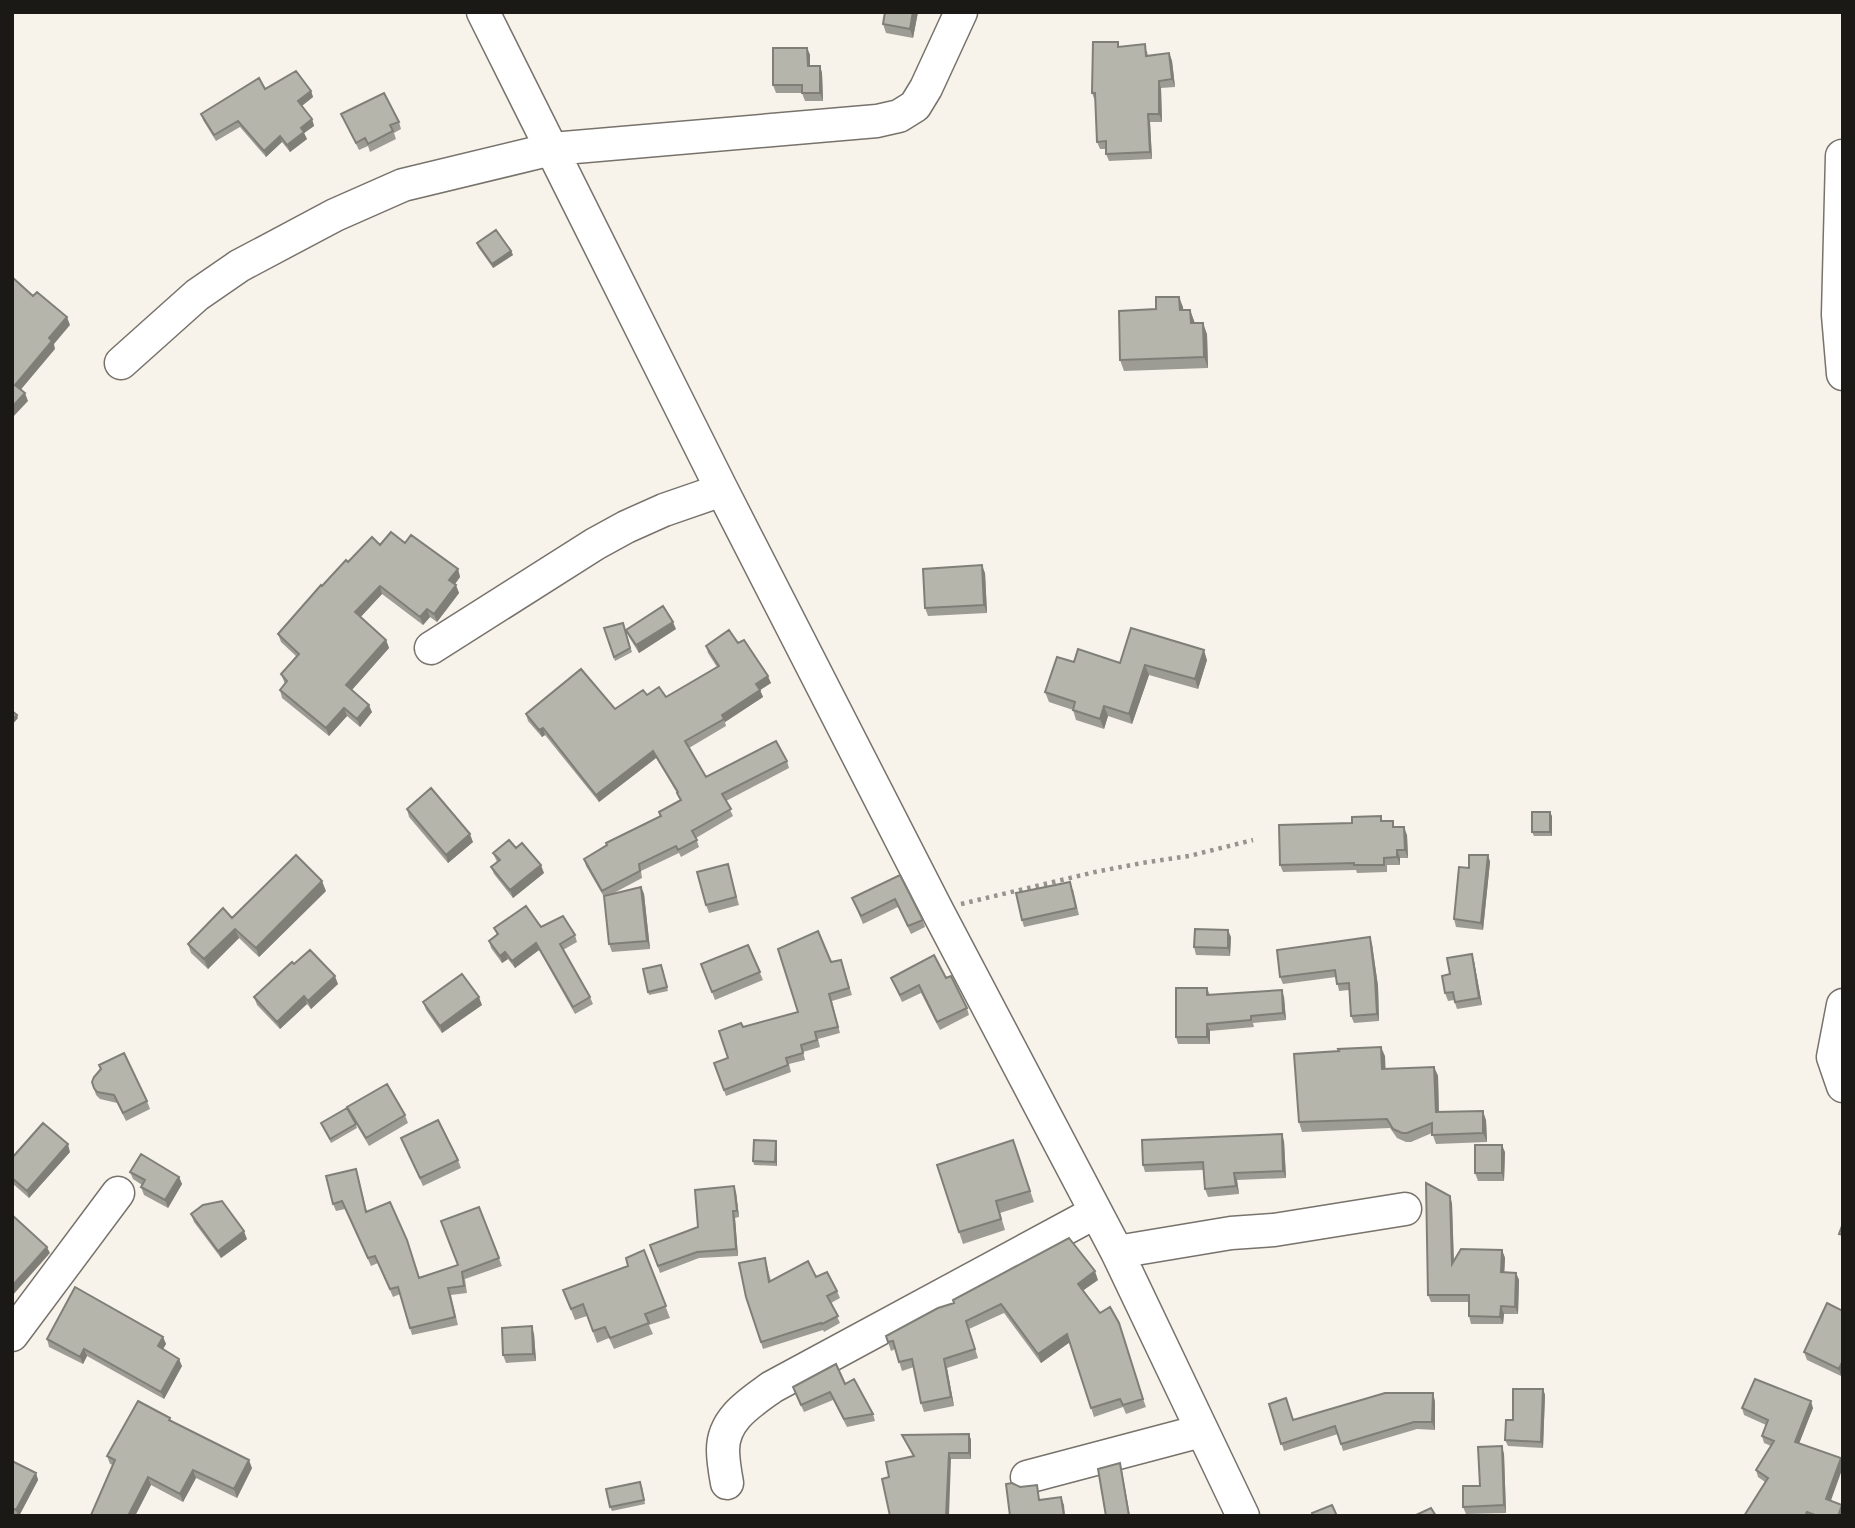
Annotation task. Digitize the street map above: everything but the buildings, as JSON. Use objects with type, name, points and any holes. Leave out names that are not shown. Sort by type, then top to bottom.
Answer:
[{"type":"street","points":[[483,12],[722,490],[937,910],[1117,1252],[1243,1516]]},
{"type":"street","points":[[121,363],[197,295],[239,266],[335,215],[403,185],[552,149],[877,121],[899,116],[915,106],[926,88],[961,12]]},
{"type":"street","points":[[1842,156],[1838,315],[1843,374]]},
{"type":"street","points":[[431,648],[626,527],[664,510],[722,490]]},
{"type":"street","points":[[1843,1005],[1833,1057],[1843,1086]]},
{"type":"street","points":[[12,1335],[118,1193]]},
{"type":"street","points":[[1117,1252],[1405,1209]]},
{"type":"street","points":[[727,1483],[722,1449],[726,1431],[738,1412],[772,1387],[1096,1212]]},
{"type":"street","points":[[1027,1477],[1201,1431]]},
{"type":"path","points":[[937,910],[1095,872],[1189,856],[1253,840]]}]
